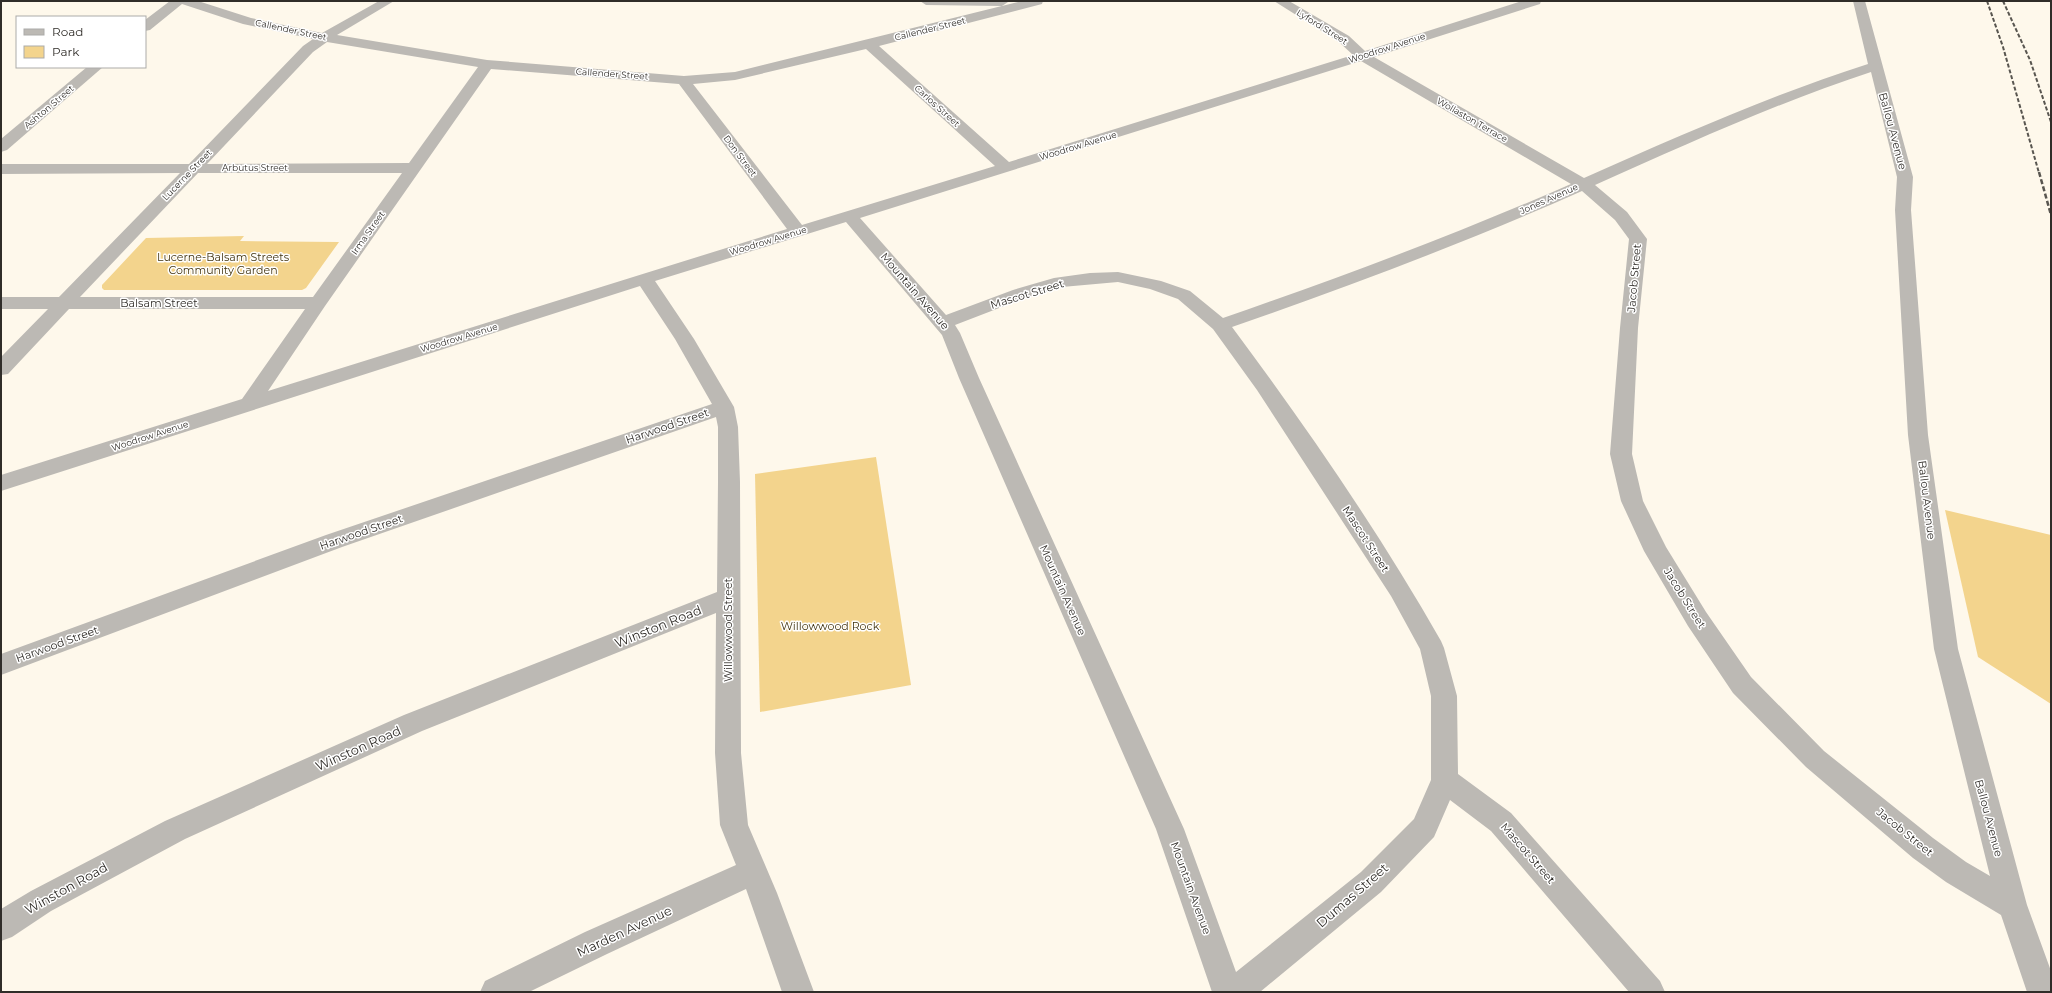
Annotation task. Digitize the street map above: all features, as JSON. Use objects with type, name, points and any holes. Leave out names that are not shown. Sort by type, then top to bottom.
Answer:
[{"type":"street","points":[[146,26],[178,1]]},
{"type":"street","name":"Callender Street","points":[[185,1],[248,21],[324,37],[487,64],[684,80],[735,76],[1034,2]]},
{"type":"street","name":"Lucerne Street","points":[[1,369],[308,49],[324,37],[388,1]]},
{"type":"street","points":[[926,1],[1034,2]]},
{"type":"street","name":"Lyford Street","points":[[1280,1],[1344,39],[1362,56]]},
{"type":"street","name":"Woodrow Avenue","points":[[1,483],[644,279],[1006,168],[1535,1]]},
{"type":"street","name":"Ballou Avenue","points":[[1858,1],[1905,177],[1903,210],[1918,435],[1946,649],[2012,905],[2044,992]]},
{"type":"street","name":"Carlos Street","points":[[869,44],[1006,168]]},
{"type":"street","name":"Wollaston Terrace","points":[[1362,56],[1583,184]]},
{"type":"street","name":"Irma Street","points":[[250,403],[318,303],[487,64]]},
{"type":"street","name":"Jones Avenue","points":[[1220,325],[1333,286],[1510,217],[1663,148],[1826,82],[1876,66]]},
{"type":"street","name":"Ashton Street","points":[[1,147],[95,68]]},
{"type":"street","name":"Don Street","points":[[684,80],[692,93],[798,232]]},
{"type":"street","name":"Arbutus Street","points":[[1,168],[414,168]]},
{"type":"street","name":"Jacob Street","points":[[1583,184],[1621,216],[1638,239],[1629,328],[1621,454],[1632,501],[1664,565],[1697,619],[1742,685],[1815,759],[1923,848],[1956,872],[2012,905]]},
{"type":"street","name":"Mountain Avenue","points":[[850,216],[951,333],[975,393],[1170,829],[1228,992]]},
{"type":"street","name":"Mascot Street","points":[[943,323],[1019,294],[1060,282],[1090,278],[1118,277],[1155,285],[1184,295],[1220,325],[1264,385],[1364,535],[1399,589],[1432,648],[1444,696],[1445,780],[1501,822],[1649,992]]},
{"type":"street","name":"Willowwood Street","points":[[644,279],[684,339],[724,407],[728,427],[729,474],[728,753],[734,825],[752,872],[762,893],[798,992]]},
{"type":"street","name":"Balsam Street","points":[[1,304],[318,303]]},
{"type":"street","name":"Harwood Street","points":[[1,666],[334,541],[724,407]]},
{"type":"street","name":"Winston Road","points":[[1,926],[41,901],[182,826],[413,723],[728,598]]},
{"type":"street","name":"Dumas Street","points":[[1236,992],[1376,876],[1424,828],[1445,780]]},
{"type":"street","name":"Marden Avenue","points":[[496,992],[596,943],[752,872]]},
{"type":"green space","name":"Lucerne-Balsam Streets Community Garden","points":[[244,236],[240,241],[339,242],[306,288],[302,290],[104,290],[102,288],[102,285],[146,238]]},
{"type":"green space","name":"Willowwood Rock","points":[[876,457],[911,685],[760,712],[755,474]]},
{"type":"green space","points":[[1945,510],[2051,535],[2051,704],[1978,657]]},
{"type":"railway","points":[[1987,1],[2003,47],[2039,173]]},
{"type":"railway","points":[[2003,1],[2030,60],[2051,122]]},
{"type":"railway","points":[[2039,172],[2051,215]]}]
